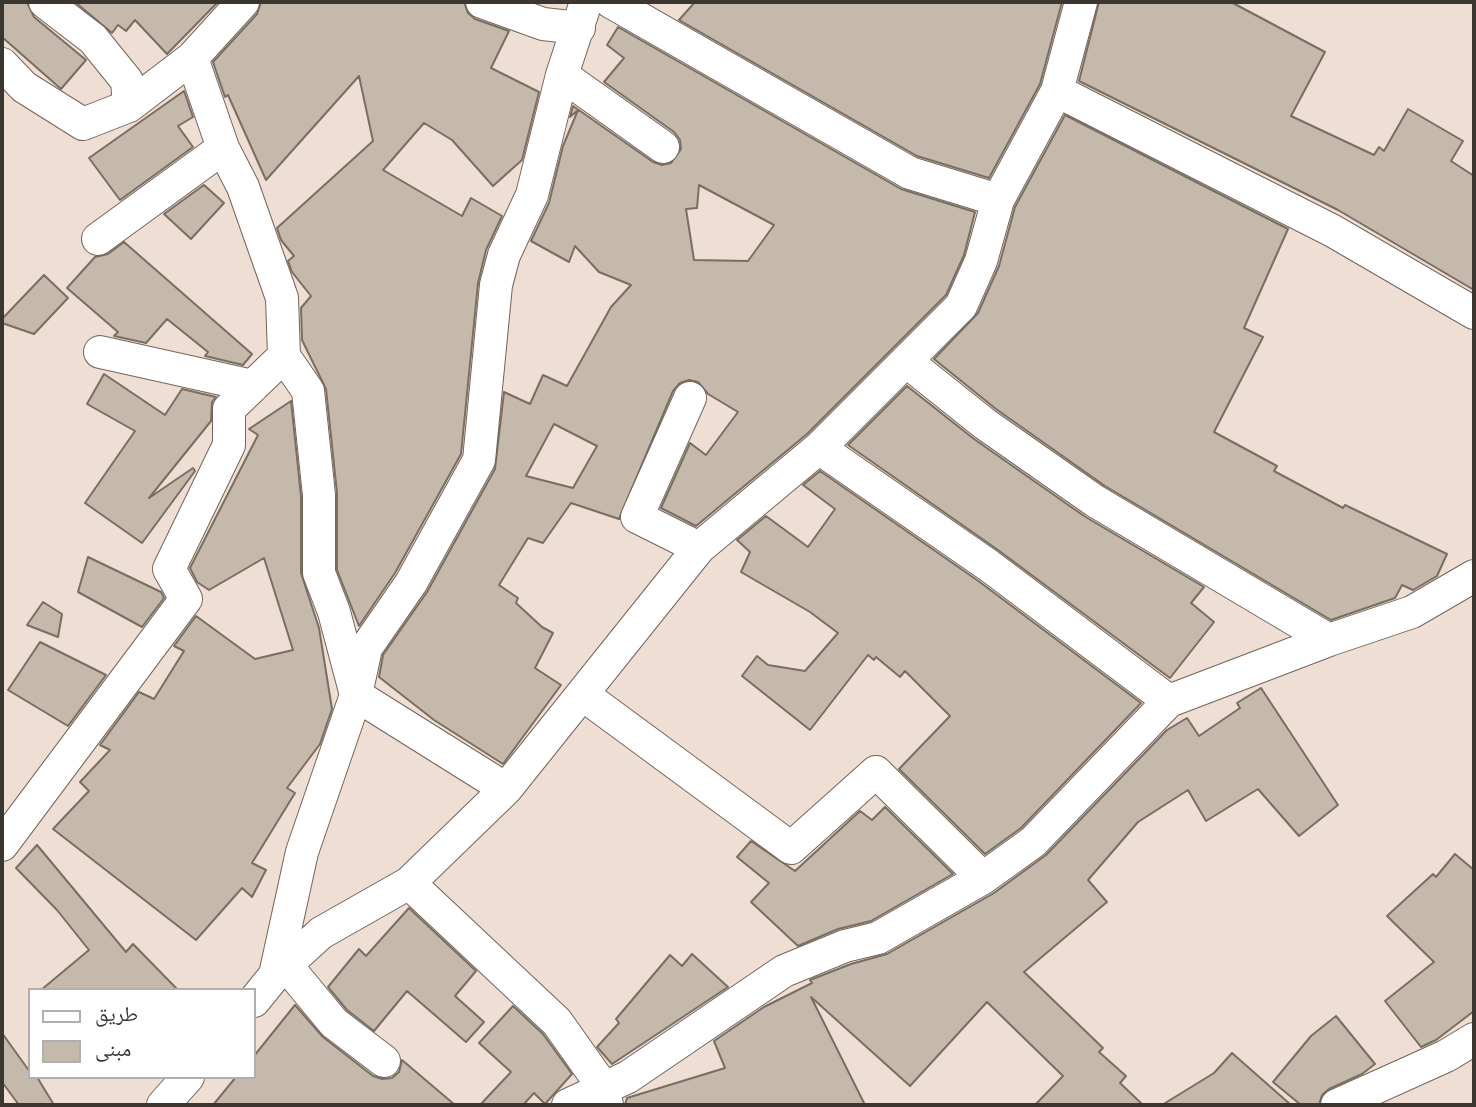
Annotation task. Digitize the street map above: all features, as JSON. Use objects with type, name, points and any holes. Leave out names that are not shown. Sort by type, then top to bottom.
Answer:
[{"type":"street","points":[[45,2],[93,39],[127,81],[130,106]]},
{"type":"street","points":[[2,64],[24,87],[83,124],[130,106],[192,58],[243,2]]},
{"type":"street","points":[[482,2],[543,24],[582,15]]},
{"type":"street","points":[[611,2],[910,173],[998,200]]},
{"type":"street","points":[[256,999],[281,970],[321,933],[409,884],[506,789],[699,548],[819,449],[961,306],[981,261],[998,200],[1057,91],[1081,2]]},
{"type":"street","points":[[281,970],[302,852],[356,695],[366,648],[411,583],[480,460],[496,285],[504,255],[532,195],[562,75],[582,15]]},
{"type":"street","points":[[192,58],[223,148],[243,187],[282,298],[284,356],[308,391],[319,495],[319,573],[334,612],[356,695],[506,789]]},
{"type":"street","points":[[562,75],[663,147]]},
{"type":"street","points":[[1057,91],[1333,231],[1474,313]]},
{"type":"street","points":[[98,239],[223,148]]},
{"type":"street","points":[[100,352],[253,386]]},
{"type":"street","points":[[2,845],[186,600],[169,569],[229,444],[229,409],[284,356]]},
{"type":"street","points":[[906,361],[985,424],[1096,501],[1329,640]]},
{"type":"street","points":[[690,398],[637,517],[699,548]]},
{"type":"street","points":[[819,449],[988,565],[1168,701]]},
{"type":"street","points":[[568,1105],[605,1096],[628,1077],[784,971],[845,946],[878,938],[983,878],[1033,842],[1168,701],[1329,640],[1412,612],[1474,576]]},
{"type":"street","points":[[582,694],[791,848],[876,772],[983,878]]},
{"type":"street","points":[[409,884],[557,1022],[605,1096]]},
{"type":"street","points":[[281,970],[334,1023],[384,1061]]},
{"type":"street","points":[[1337,1105],[1446,1056],[1474,1039]]},
{"type":"street","points":[[163,1105],[186,1079]]},
{"type":"building","points":[[2,2],[27,2],[34,17],[86,60],[61,89],[2,37]]},
{"type":"building","points":[[75,2],[218,2],[167,54],[135,20],[126,31],[118,25],[112,33]]},
{"type":"building","points":[[261,2],[464,2],[468,13],[475,19],[509,31],[491,68],[539,92],[522,160],[493,186],[452,140],[424,123],[383,170],[462,216],[471,198],[502,216],[486,250],[478,283],[461,454],[395,573],[359,626],[337,570],[337,493],[326,389],[302,340],[301,308],[311,296],[292,272],[288,261],[294,256],[281,240],[277,228],[373,141],[359,76],[266,180],[228,95],[225,97],[213,62],[257,14]]},
{"type":"building","points":[[695,2],[1062,2],[1040,84],[989,178],[917,156],[679,20]]},
{"type":"building","points":[[1099,2],[1231,2],[1325,52],[1291,116],[1374,155],[1379,147],[1384,151],[1408,109],[1463,141],[1451,161],[1474,176],[1474,290],[1338,210],[1079,81]]},
{"type":"building","points":[[618,27],[901,189],[975,212],[964,255],[946,295],[807,434],[696,526],[661,508],[690,443],[706,455],[738,412],[708,394],[698,382],[689,380],[680,383],[673,391],[619,519],[571,503],[543,543],[528,538],[499,585],[518,598],[516,603],[542,627],[553,633],[535,668],[561,685],[503,764],[434,720],[379,677],[383,655],[427,592],[495,469],[504,392],[530,404],[543,375],[567,386],[611,307],[631,285],[599,272],[575,246],[569,262],[531,241],[549,203],[563,146],[578,110],[570,117],[573,106],[653,162],[662,165],[671,163],[681,149],[680,140],[674,132],[604,82],[624,58],[607,45]],"holes":[[[699,185],[774,225],[748,261],[694,260],[686,209],[697,208]],[[554,424],[597,446],[573,488],[526,476]]]},
{"type":"building","points":[[184,91],[193,117],[178,126],[193,147],[120,200],[89,158]]},
{"type":"building","points":[[1065,115],[1288,229],[1244,328],[1263,337],[1214,432],[1277,466],[1274,471],[1343,508],[1345,505],[1447,554],[1437,576],[1413,590],[1402,585],[1395,598],[1331,620],[1105,486],[996,409],[934,359],[978,313],[999,266],[1015,207]]},
{"type":"building","points":[[204,185],[224,203],[191,239],[164,214]]},
{"type":"building","points":[[124,242],[252,354],[243,365],[205,356],[208,352],[167,319],[146,343],[114,336],[118,332],[67,288],[95,257],[108,254]]},
{"type":"building","points":[[44,275],[68,298],[34,334],[2,323],[2,319]]},
{"type":"building","points":[[104,374],[165,415],[182,389],[216,397],[212,402],[211,421],[149,498],[193,468],[195,471],[142,543],[85,503],[135,431],[87,404]]},
{"type":"building","points":[[907,386],[974,439],[1084,516],[1204,587],[1191,603],[1214,622],[1170,678],[998,550],[848,445]]},
{"type":"building","points":[[291,401],[301,496],[301,573],[319,628],[332,709],[320,744],[287,788],[295,793],[252,863],[266,870],[252,897],[242,888],[196,940],[53,829],[89,791],[80,782],[110,750],[100,745],[139,692],[154,699],[184,651],[174,646],[196,616],[255,659],[293,650],[264,558],[209,590],[197,582],[190,568],[258,435],[249,429]]},
{"type":"building","points":[[820,471],[977,580],[1141,703],[1021,828],[985,854],[899,769],[950,716],[905,671],[900,677],[876,657],[874,660],[868,655],[810,730],[742,676],[757,656],[768,665],[805,671],[838,633],[810,612],[741,572],[750,552],[737,540],[766,516],[808,547],[835,509],[803,485]]},
{"type":"building","points":[[88,557],[161,592],[164,598],[142,627],[78,592]]},
{"type":"building","points":[[43,602],[62,614],[58,637],[27,625]]},
{"type":"building","points":[[40,642],[106,675],[68,726],[8,690]]},
{"type":"building","points":[[1261,688],[1338,805],[1299,836],[1258,789],[1206,821],[1188,790],[1138,822],[1088,880],[1107,902],[1024,972],[1103,1048],[1099,1052],[1126,1076],[1120,1083],[1143,1105],[1035,1105],[1063,1076],[987,1002],[910,1086],[811,997],[865,1105],[625,1105],[627,1098],[725,1068],[714,1041],[764,1007],[812,983],[810,980],[887,954],[994,893],[1046,855],[1167,730],[1187,718],[1199,736],[1240,708],[1237,703]]},
{"type":"building","points":[[885,807],[953,874],[871,921],[838,929],[798,946],[751,902],[769,883],[737,857],[751,841],[795,871],[860,811],[872,820]]},
{"type":"building","points":[[37,845],[126,952],[133,944],[176,988],[43,988],[89,950],[57,910],[16,868]]},
{"type":"building","points":[[1455,854],[1474,870],[1474,1011],[1436,1040],[1421,1047],[1385,1001],[1434,962],[1387,916],[1433,874],[1436,877]]},
{"type":"building","points":[[409,908],[476,971],[455,996],[484,1022],[466,1042],[407,991],[374,1031],[347,1010],[328,987],[359,949],[366,956]]},
{"type":"building","points":[[692,954],[728,987],[612,1064],[597,1047],[619,1023],[616,1019],[670,955],[682,966]]},
{"type":"building","points":[[295,1005],[323,1037],[373,1076],[392,1078],[399,1072],[402,1060],[455,1105],[213,1105],[234,1079],[256,1079],[256,1054]]},
{"type":"building","points":[[513,1006],[543,1034],[572,1074],[545,1104],[534,1093],[523,1105],[480,1105],[511,1072],[479,1043]]},
{"type":"building","points":[[1336,1016],[1375,1064],[1362,1074],[1329,1089],[1322,1095],[1319,1105],[1301,1105],[1273,1082],[1311,1036]]},
{"type":"building","points":[[2,1033],[28,1069],[28,1079],[38,1079],[54,1105],[19,1105],[2,1082]]},
{"type":"building","points":[[1232,1053],[1291,1105],[1162,1105],[1214,1073]]}]
